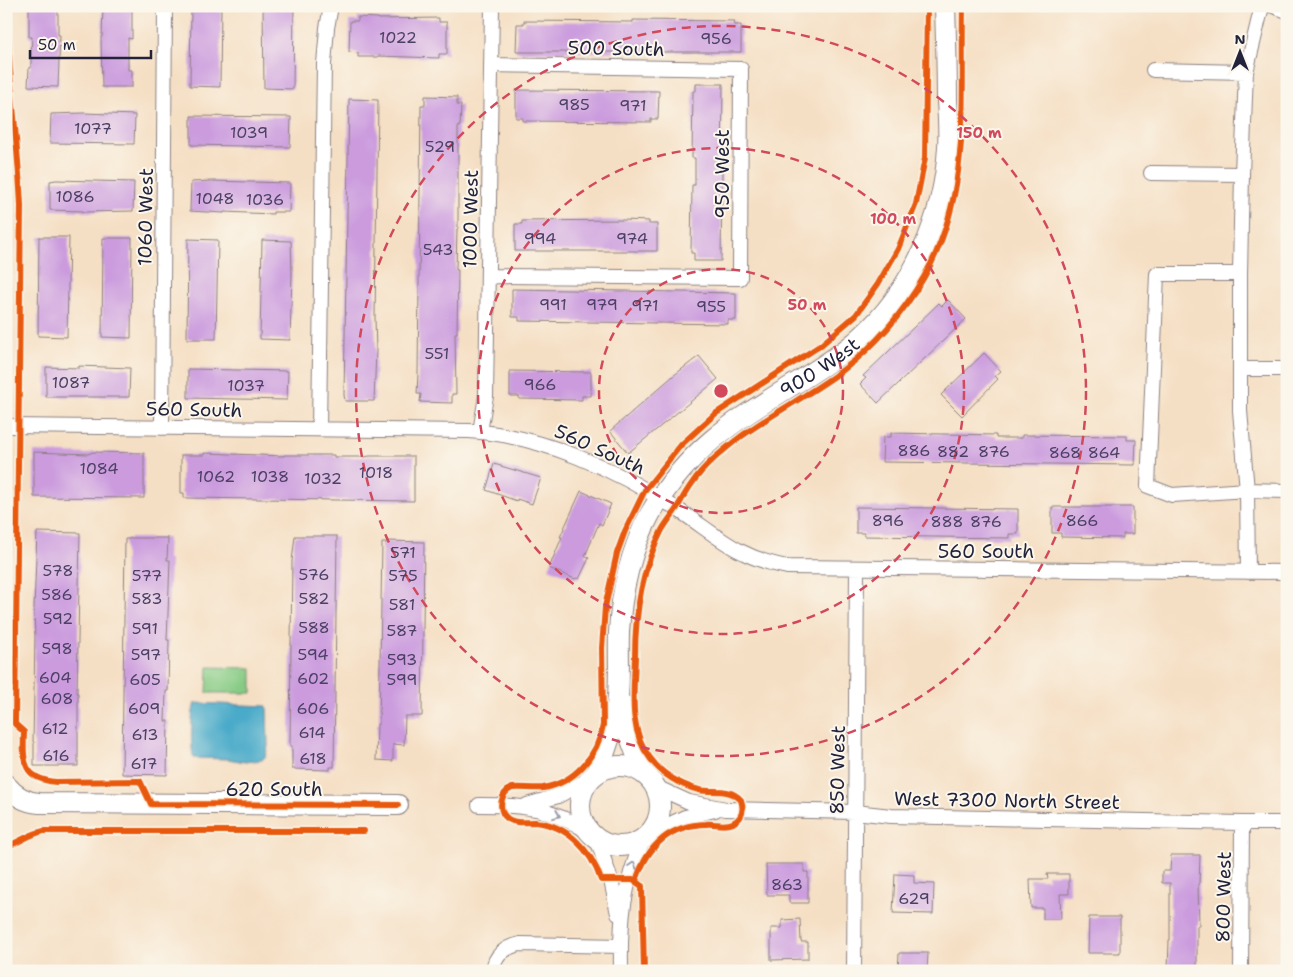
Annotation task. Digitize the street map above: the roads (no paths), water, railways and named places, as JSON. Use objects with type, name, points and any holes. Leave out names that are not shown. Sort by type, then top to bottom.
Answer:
[{"type":"street","name":"1060 West","points":[[162,428],[165,6]]},
{"type":"street","points":[[319,429],[324,46],[331,6]]},
{"type":"street","name":"1000 West","points":[[480,432],[486,396],[492,6]]},
{"type":"street","name":"900 West","points":[[593,776],[612,733],[619,689],[619,630],[624,590],[643,528],[660,499],[687,463],[712,438],[735,421],[818,369],[860,338],[892,303],[912,272],[929,235],[936,215],[946,169],[948,144],[946,6]]},
{"type":"street","points":[[1248,572],[1247,490],[1240,411],[1242,174],[1246,72],[1262,6]]},
{"type":"street","points":[[1273,6],[1287,11]]},
{"type":"street","name":"500 South","points":[[491,65],[741,69]]},
{"type":"street","name":"950 West","points":[[488,276],[740,278],[741,69]]},
{"type":"street","points":[[1153,70],[1246,72]]},
{"type":"street","points":[[1151,173],[1242,174]]},
{"type":"street","points":[[1240,274],[1156,274],[1148,486],[1172,495],[1247,490],[1287,491]]},
{"type":"street","points":[[1240,369],[1287,369]]},
{"type":"street","name":"560 South","points":[[6,426],[480,432],[513,436],[543,445],[607,470],[677,509],[726,544],[757,560],[803,569],[1287,572]]},
{"type":"street","name":"850 West","points":[[854,971],[857,569]]},
{"type":"street","name":"900 West","points":[[619,689],[629,734],[649,780]]},
{"type":"street","points":[[521,806],[558,796],[615,766],[634,768],[649,780],[661,806],[656,824],[647,836],[629,879],[620,927],[621,971]]},
{"type":"street","points":[[593,776],[581,796],[580,806],[584,825],[594,836],[611,880],[620,927]]},
{"type":"street","name":"West 7300 North Street","points":[[649,780],[689,802],[726,809],[855,812],[891,816],[1287,823]]},
{"type":"street","name":"620 South","points":[[9,788],[24,800],[39,803],[398,805]]},
{"type":"street","points":[[479,805],[521,806],[548,811],[615,846],[635,844],[647,836]]},
{"type":"street","name":"West 7300 North Street","points":[[647,836],[685,817],[726,809]]},
{"type":"street","name":"800 West","points":[[1240,971],[1242,823]]},
{"type":"street","points":[[493,971],[496,960],[506,948],[520,944],[620,946]]},
{"type":"water","points":[[195,703],[267,706],[268,746],[265,757],[262,760],[245,762],[228,759],[194,758],[192,731]]}]
